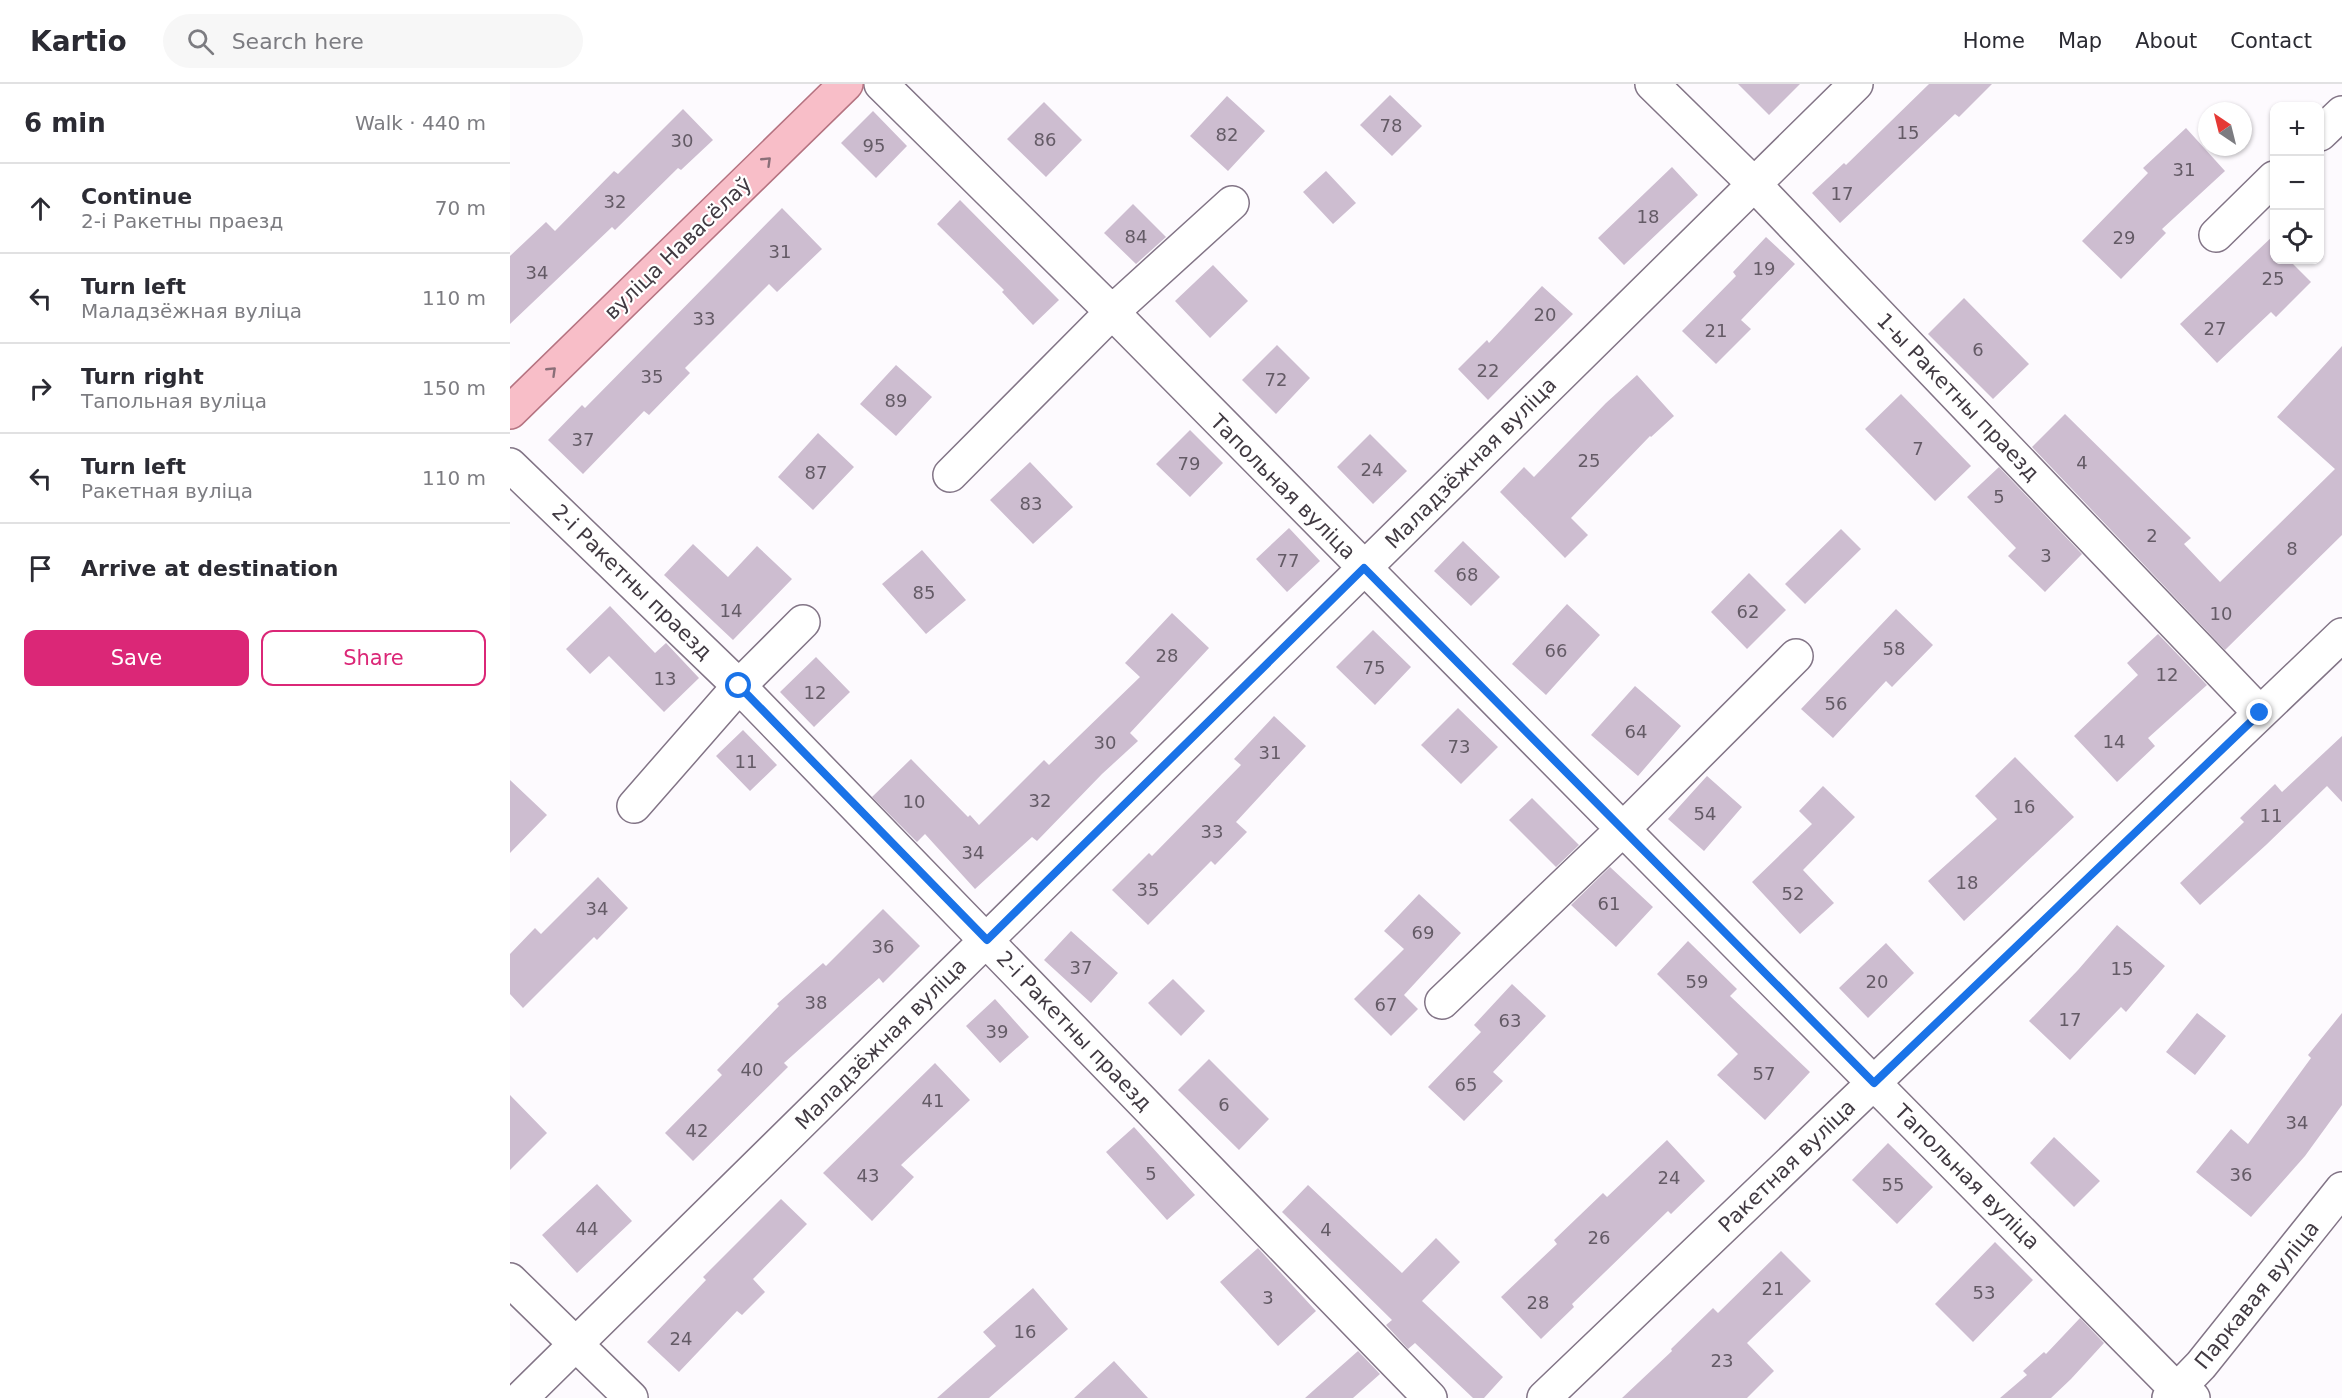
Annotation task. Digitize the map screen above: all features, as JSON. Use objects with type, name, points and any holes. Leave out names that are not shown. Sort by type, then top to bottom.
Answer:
[{"type":"main road","name":"вуліца Навасёлаў","points":[[510,412],[846,84]]},
{"type":"street","name":"Тапольная вуліца","points":[[881,84],[1112,312],[1874,1083],[2173,1396]]},
{"type":"street","name":"1-ы Ракетны праезд","points":[[1652,84],[1754,184],[2260,713]]},
{"type":"street","name":"Маладзёжная вуліца","points":[[521,1398],[1856,84]]},
{"type":"street","points":[[2324,129],[2342,112]]},
{"type":"street","points":[[2216,235],[2270,182]]},
{"type":"street","points":[[950,475],[1112,312],[1232,203]]},
{"type":"street","name":"2-і Ракетны праезд","points":[[510,465],[739,686],[1430,1398]]},
{"type":"street","points":[[634,806],[739,686],[802,622]]},
{"type":"street","name":"Ракетная вуліца","points":[[1544,1398],[2342,635]]},
{"type":"street","points":[[1442,1002],[1623,830],[1796,656]]},
{"type":"street","name":"Паркавая вуліца","points":[[2173,1396],[2201,1365],[2342,1189]]},
{"type":"street","points":[[510,1280],[631,1398]]},
{"type":"building","points":[[1738,84],[1800,84],[1769,115]]},
{"type":"building","points":[[1929,84],[1992,84],[1959,117],[1955,114],[1840,223],[1812,193],[1844,163],[1846,165]]},
{"type":"building","points":[[1390,95],[1422,126],[1392,156],[1360,125]]},
{"type":"building","points":[[1227,96],[1265,131],[1228,171],[1190,136]]},
{"type":"building","points":[[1044,102],[1082,140],[1046,177],[1007,139]]},
{"type":"building","points":[[683,109],[713,140],[681,170],[678,168],[615,230],[612,227],[510,324],[510,256],[546,222],[555,231],[614,171],[618,174]]},
{"type":"building","points":[[873,111],[907,146],[876,178],[841,143]]},
{"type":"building","points":[[2186,128],[2198,141],[2198,156],[2211,156],[2225,171],[2162,229],[2166,233],[2121,279],[2082,241],[2148,173],[2143,168]]},
{"type":"building","points":[[1672,167],[1698,195],[1624,265],[1598,238]]},
{"type":"building","points":[[1326,171],[1356,203],[1333,224],[1303,192]]},
{"type":"building","points":[[960,200],[1059,300],[1033,325],[1002,292],[1004,290],[937,224]]},
{"type":"building","points":[[1133,204],[1166,237],[1136,264],[1104,233]]},
{"type":"building","points":[[782,208],[822,249],[777,292],[769,284],[685,368],[690,373],[649,415],[644,411],[583,474],[548,440],[582,405],[585,408]]},
{"type":"building","points":[[1766,237],[1795,264],[1741,320],[1751,329],[1716,364],[1682,331],[1736,276],[1733,272]]},
{"type":"building","points":[[2270,239],[2270,264],[2293,264],[2311,282],[2276,317],[2271,312],[2217,363],[2180,324]]},
{"type":"building","points":[[1213,265],[1248,301],[1210,338],[1175,301]]},
{"type":"building","points":[[1542,286],[1573,314],[1488,400],[1458,369],[1487,340],[1489,343]]},
{"type":"building","points":[[1964,298],[2029,364],[1993,399],[1928,334]]},
{"type":"building","points":[[1277,345],[1310,378],[1276,414],[1242,380]]},
{"type":"building","points":[[2342,346],[2342,535],[2225,650],[2032,447],[2065,414],[2191,538],[2184,544],[2220,582],[2335,469],[2277,417]]},
{"type":"building","points":[[896,365],[932,397],[896,436],[860,404]]},
{"type":"building","points":[[1637,375],[1674,416],[1650,436],[1571,518],[1588,535],[1565,558],[1500,492],[1524,467],[1534,477],[1606,403]]},
{"type":"building","points":[[1901,394],[1971,466],[1935,501],[1865,429]]},
{"type":"building","points":[[1190,430],[1223,463],[1190,497],[1156,464]]},
{"type":"building","points":[[818,433],[854,467],[813,510],[778,477]]},
{"type":"building","points":[[1370,434],[1407,471],[1373,504],[1337,467]]},
{"type":"building","points":[[1030,462],[1073,507],[1033,544],[990,500]]},
{"type":"building","points":[[1999,467],[2082,554],[2045,592],[2008,556],[2016,548],[1967,497]]},
{"type":"building","points":[[1289,528],[1320,561],[1287,592],[1256,559]]},
{"type":"building","points":[[1841,529],[1861,549],[1805,604],[1785,584]]},
{"type":"building","points":[[1463,541],[1500,577],[1471,606],[1434,571]]},
{"type":"building","points":[[693,544],[728,577],[757,546],[792,579],[733,640],[664,575]]},
{"type":"building","points":[[922,550],[966,600],[926,634],[882,584]]},
{"type":"building","points":[[1749,573],[1786,610],[1747,649],[1711,612]]},
{"type":"building","points":[[1567,604],[1600,635],[1546,695],[1512,664]]},
{"type":"building","points":[[610,606],[655,653],[666,643],[699,678],[664,712],[609,656],[590,674],[566,649]]},
{"type":"building","points":[[1896,609],[1933,645],[1892,687],[1886,681],[1833,738],[1801,709]]},
{"type":"building","points":[[1172,613],[1209,648],[1130,733],[1138,741],[1102,774],[1037,841],[1032,837],[975,889],[925,834],[917,842],[872,797],[911,759],[968,817],[970,815],[979,825],[1044,760],[1049,765],[1140,677],[1125,663]]},
{"type":"building","points":[[1373,630],[1411,667],[1375,705],[1336,667]]},
{"type":"building","points":[[2158,634],[2207,685],[2148,738],[2155,746],[2117,782],[2074,736],[2138,675],[2127,663]]},
{"type":"building","points":[[816,657],[850,692],[814,727],[780,692]]},
{"type":"building","points":[[1635,686],[1681,726],[1638,776],[1591,735]]},
{"type":"building","points":[[1458,708],[1498,747],[1461,784],[1421,745]]},
{"type":"building","points":[[1274,716],[1306,746],[1236,822],[1247,832],[1215,865],[1211,861],[1148,925],[1112,890],[1149,853],[1152,856],[1241,765],[1234,759]]},
{"type":"building","points":[[743,730],[777,765],[750,791],[716,756]]},
{"type":"building","points":[[2342,736],[2342,802],[2327,786],[2200,905],[2180,883],[2244,822],[2240,818],[2275,784],[2282,792]]},
{"type":"building","points":[[2015,757],[2074,817],[1964,921],[1928,881],[1997,819],[1975,796]]},
{"type":"building","points":[[1707,776],[1742,807],[1704,851],[1668,819]]},
{"type":"building","points":[[510,780],[547,815],[510,853]]},
{"type":"building","points":[[1823,786],[1855,817],[1803,870],[1834,903],[1800,934],[1752,882],[1812,824],[1799,811]]},
{"type":"building","points":[[1532,798],[1579,845],[1556,867],[1509,820]]},
{"type":"building","points":[[1610,867],[1653,907],[1616,947],[1571,905]]},
{"type":"building","points":[[598,877],[628,908],[597,940],[594,937],[523,1008],[510,994],[510,954],[535,928],[541,934]]},
{"type":"building","points":[[1419,894],[1461,933],[1404,995],[1418,1009],[1391,1036],[1354,999],[1404,949],[1384,931]]},
{"type":"building","points":[[883,909],[920,946],[883,983],[879,978],[784,1063],[788,1067],[693,1161],[665,1133],[722,1075],[717,1070],[779,1006],[777,1004],[823,963],[826,966]]},
{"type":"building","points":[[2117,925],[2165,966],[2126,1012],[2121,1007],[2070,1060],[2029,1021]]},
{"type":"building","points":[[1071,931],[1118,973],[1091,1003],[1044,960]]},
{"type":"building","points":[[1688,941],[1737,989],[1730,996],[1810,1072],[1765,1120],[1717,1075],[1738,1054],[1657,974]]},
{"type":"building","points":[[1886,943],[1914,973],[1868,1018],[1839,988]]},
{"type":"building","points":[[1173,979],[1205,1011],[1181,1036],[1148,1003]]},
{"type":"building","points":[[1512,984],[1546,1016],[1493,1072],[1503,1081],[1464,1121],[1428,1087],[1481,1032],[1474,1025]]},
{"type":"building","points":[[995,999],[1029,1037],[1000,1063],[966,1026]]},
{"type":"building","points":[[2197,1013],[2226,1036],[2195,1075],[2166,1052]]},
{"type":"building","points":[[2342,1013],[2342,1105],[2305,1156],[2251,1217],[2196,1172],[2231,1129],[2248,1144],[2311,1058],[2308,1055]]},
{"type":"building","points":[[1209,1059],[1269,1119],[1239,1150],[1178,1090]]},
{"type":"building","points":[[935,1063],[970,1100],[901,1165],[914,1177],[872,1221],[823,1173]]},
{"type":"building","points":[[510,1095],[547,1133],[510,1170]]},
{"type":"building","points":[[1134,1127],[1195,1195],[1167,1220],[1106,1152]]},
{"type":"building","points":[[2054,1137],[2100,1181],[2074,1207],[2030,1163]]},
{"type":"building","points":[[1667,1140],[1705,1181],[1671,1214],[1668,1211],[1572,1304],[1574,1307],[1541,1339],[1501,1297],[1557,1244],[1554,1240],[1603,1193],[1607,1197]]},
{"type":"building","points":[[1888,1143],[1933,1187],[1897,1224],[1852,1180]]},
{"type":"building","points":[[597,1184],[632,1221],[577,1273],[542,1235]]},
{"type":"building","points":[[1308,1185],[1402,1273],[1436,1238],[1460,1262],[1422,1301],[1503,1377],[1484,1398],[1473,1398],[1415,1343],[1408,1349],[1386,1325],[1392,1320],[1282,1212]]},
{"type":"building","points":[[781,1199],[807,1224],[753,1279],[765,1292],[742,1315],[737,1311],[679,1372],[647,1342],[706,1280],[703,1277]]},
{"type":"building","points":[[1995,1242],[2033,1280],[1973,1342],[1935,1304]]},
{"type":"building","points":[[1258,1248],[1316,1311],[1278,1346],[1220,1282]]},
{"type":"building","points":[[1781,1251],[1811,1281],[1747,1343],[1774,1371],[1747,1398],[1622,1398],[1713,1308],[1718,1313]]},
{"type":"building","points":[[1033,1288],[1068,1329],[989,1398],[937,1398],[996,1346],[983,1332]]},
{"type":"building","points":[[2080,1318],[2104,1343],[2071,1379],[2051,1398],[2000,1398],[2027,1375],[2023,1371],[2044,1352],[2046,1354]]},
{"type":"building","points":[[1358,1351],[1380,1374],[1353,1398],[1305,1398]]},
{"type":"building","points":[[1114,1361],[1148,1398],[1074,1398]]},
{"type":"route","points":[[739,686],[987,940],[1364,568],[1874,1083],[2260,713]]}]
